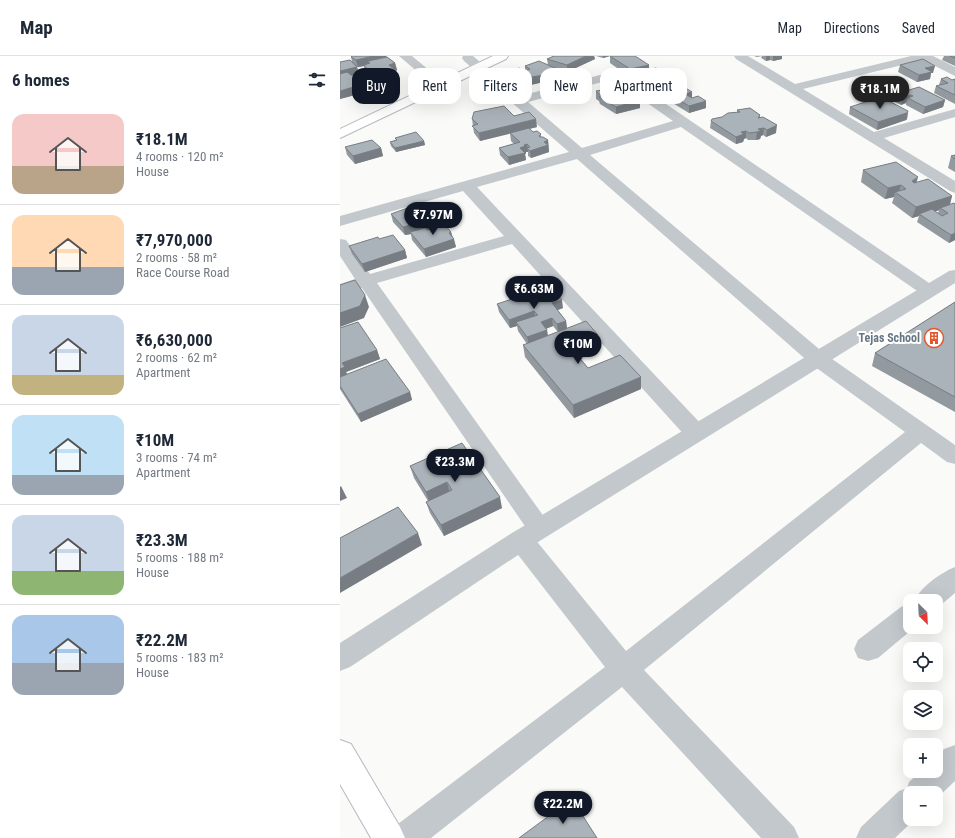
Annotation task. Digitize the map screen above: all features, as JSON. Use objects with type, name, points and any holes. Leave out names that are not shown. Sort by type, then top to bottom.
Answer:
[{"type":"main road","points":[[340,134],[468,61],[502,56]]},
{"type":"main road","points":[[340,755],[390,838]]},
{"type":"street","points":[[405,56],[420,68]]},
{"type":"street","points":[[740,56],[955,188]]},
{"type":"street","points":[[794,88],[925,56],[955,72]]},
{"type":"street","points":[[468,61],[477,68]]},
{"type":"street","points":[[532,97],[615,75],[929,291]]},
{"type":"street","points":[[521,104],[818,359],[955,456]]},
{"type":"street","points":[[873,137],[955,113]]},
{"type":"street","points":[[340,221],[579,154],[683,122]]},
{"type":"street","points":[[466,185],[696,433]]},
{"type":"street","points":[[340,290],[366,281],[515,238]]},
{"type":"street","points":[[340,244],[366,281],[531,534],[624,669],[783,838]]},
{"type":"street","points":[[340,658],[531,534],[955,275]]},
{"type":"street","points":[[405,838],[624,669],[921,432]]},
{"type":"street","points":[[936,594],[955,578]]},
{"type":"street","points":[[868,649],[903,621]]},
{"type":"street","points":[[927,786],[955,760]]},
{"type":"street","points":[[872,838],[903,809]]},
{"type":"building","points":[[374,56],[356,60],[351,57]]},
{"type":"building","points":[[554,56],[586,56],[567,65],[547,59]]},
{"type":"building","points":[[610,56],[635,56],[649,65],[628,68]]},
{"type":"building","points":[[387,57],[395,63],[389,65],[393,68],[366,68],[364,65],[370,63],[368,61]]},
{"type":"building","points":[[923,59],[935,66],[925,68],[932,72],[919,75],[900,65]]},
{"type":"building","points":[[350,60],[357,67],[340,71],[340,62]]},
{"type":"building","points":[[539,61],[555,68],[540,68],[540,76],[532,77],[532,68],[525,66]]},
{"type":"building","points":[[347,72],[352,76],[352,88],[340,91],[340,74]]},
{"type":"building","points":[[947,77],[952,80],[955,79],[955,95],[936,86],[948,83],[941,79]]},
{"type":"building","points":[[919,87],[945,100],[925,107],[908,98],[913,96],[911,95],[903,97],[896,94]]},
{"type":"building","points":[[687,89],[692,92],[687,93]]},
{"type":"building","points":[[687,95],[692,98],[698,96],[706,101],[689,106],[686,104],[687,104]]},
{"type":"building","points":[[881,97],[908,111],[907,113],[878,122],[850,107]]},
{"type":"building","points":[[611,104],[626,104],[616,107]]},
{"type":"building","points":[[504,106],[514,116],[529,112],[536,119],[479,133],[472,126],[478,124],[472,119],[474,112]]},
{"type":"building","points":[[750,108],[760,115],[758,118],[763,117],[777,125],[767,130],[764,128],[758,129],[761,131],[757,132],[741,132],[744,134],[736,137],[711,121],[712,119],[722,117],[728,113],[740,112],[737,110]]},
{"type":"building","points":[[529,128],[533,132],[537,131],[541,134],[539,136],[540,137],[548,140],[544,142],[548,145],[530,151],[527,148],[530,147],[527,144],[520,148],[525,153],[508,157],[499,148],[520,142],[510,133]]},
{"type":"building","points":[[416,132],[424,141],[395,148],[390,142],[397,140],[395,138]]},
{"type":"building","points":[[372,140],[381,148],[353,156],[345,147]]},
{"type":"building","points":[[896,162],[918,177],[912,181],[914,183],[928,179],[952,196],[916,207],[895,192],[906,189],[901,185],[888,188],[863,170]]},
{"type":"building","points":[[421,203],[429,213],[431,220],[403,227],[391,214]]},
{"type":"building","points":[[954,203],[955,233],[951,235],[919,214],[932,209],[942,216],[948,213],[940,208]]},
{"type":"building","points":[[444,224],[451,232],[449,233],[454,239],[424,249],[410,232],[425,228],[427,230]]},
{"type":"building","points":[[393,235],[405,250],[362,264],[349,246],[378,237],[379,239]]},
{"type":"building","points":[[355,280],[365,295],[360,306],[340,313],[340,285]]},
{"type":"building","points":[[550,285],[562,300],[552,303],[566,321],[557,324],[552,318],[541,322],[547,330],[527,337],[516,322],[538,315],[534,311],[509,320],[497,304],[521,296],[524,300],[532,298],[527,292]]},
{"type":"building","name":"Tejas School","points":[[955,302],[955,397],[875,353]]},
{"type":"building","points":[[586,321],[598,335],[569,346],[588,368],[620,355],[641,377],[573,405],[523,345]]},
{"type":"building","points":[[358,322],[377,350],[342,363],[345,367],[340,369],[340,328]]},
{"type":"building","points":[[386,359],[410,392],[358,414],[340,386],[340,377]]},
{"type":"building","points":[[462,443],[500,497],[441,525],[426,502],[452,490],[447,482],[426,492],[410,466]]},
{"type":"building","points":[[398,507],[418,533],[340,578],[340,538]]},
{"type":"building","points":[[572,799],[597,838],[519,838]]},
{"type":"place","name":"Tejas School","points":[[934,338]]}]
